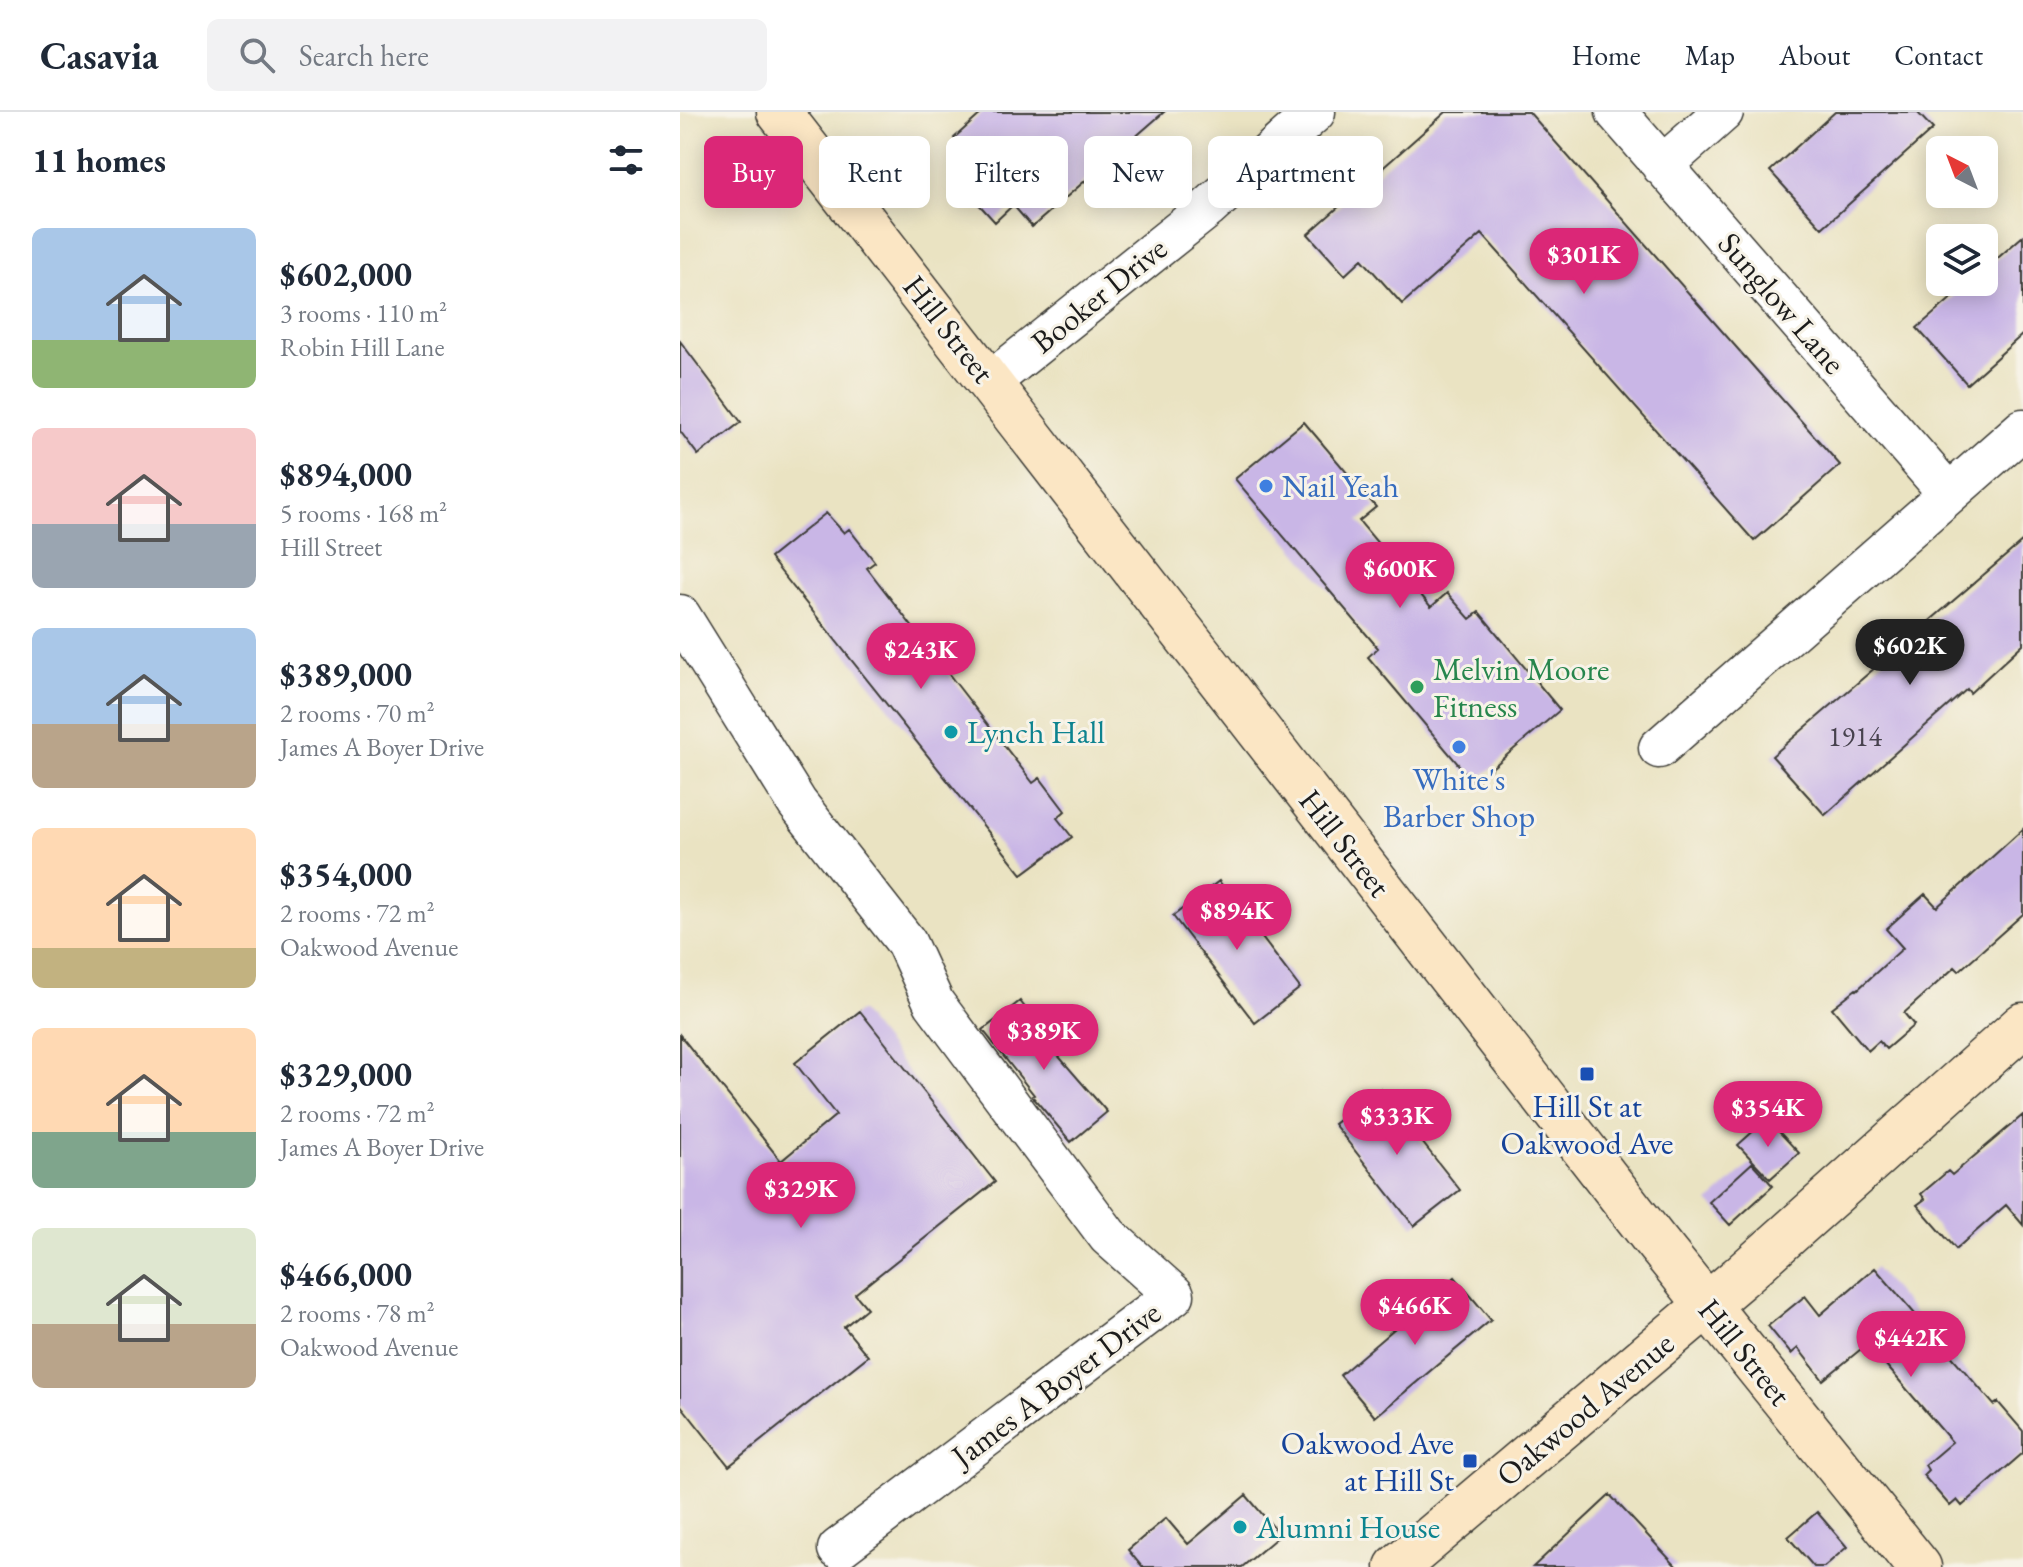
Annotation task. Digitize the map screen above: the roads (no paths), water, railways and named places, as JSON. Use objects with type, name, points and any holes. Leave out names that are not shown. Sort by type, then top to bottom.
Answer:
[{"type":"street","name":"Hill Street","points":[[779,112],[1386,896],[1707,1305],[1919,1567]]},
{"type":"street","name":"Booker Drive","points":[[990,382],[1208,208],[1315,112]]},
{"type":"street","name":"Sunglow Lane","points":[[1616,112],[1949,494]]},
{"type":"street","points":[[1662,166],[1723,112]]},
{"type":"street","points":[[1659,748],[2023,429]]},
{"type":"street","name":"James A Boyer Drive","points":[[680,615],[797,803],[906,942],[934,1003],[1108,1236],[1174,1295],[838,1549]]},
{"type":"street","name":"Oakwood Avenue","points":[[1397,1567],[1707,1305],[2023,1025]]},
{"type":"place","name":"Nail Yeah","points":[[1266,486]]},
{"type":"place","name":"Melvin Moore Fitness","points":[[1417,687]]},
{"type":"place","name":"Lynch Hall","points":[[951,732]]},
{"type":"place","name":"White's Barber Shop","points":[[1459,747]]},
{"type":"place","name":"Hill St at Oakwood Ave","points":[[1587,1074]]},
{"type":"place","name":"Oakwood Ave at Hill St","points":[[1470,1461]]},
{"type":"place","name":"Alumni House","points":[[1240,1527]]}]
